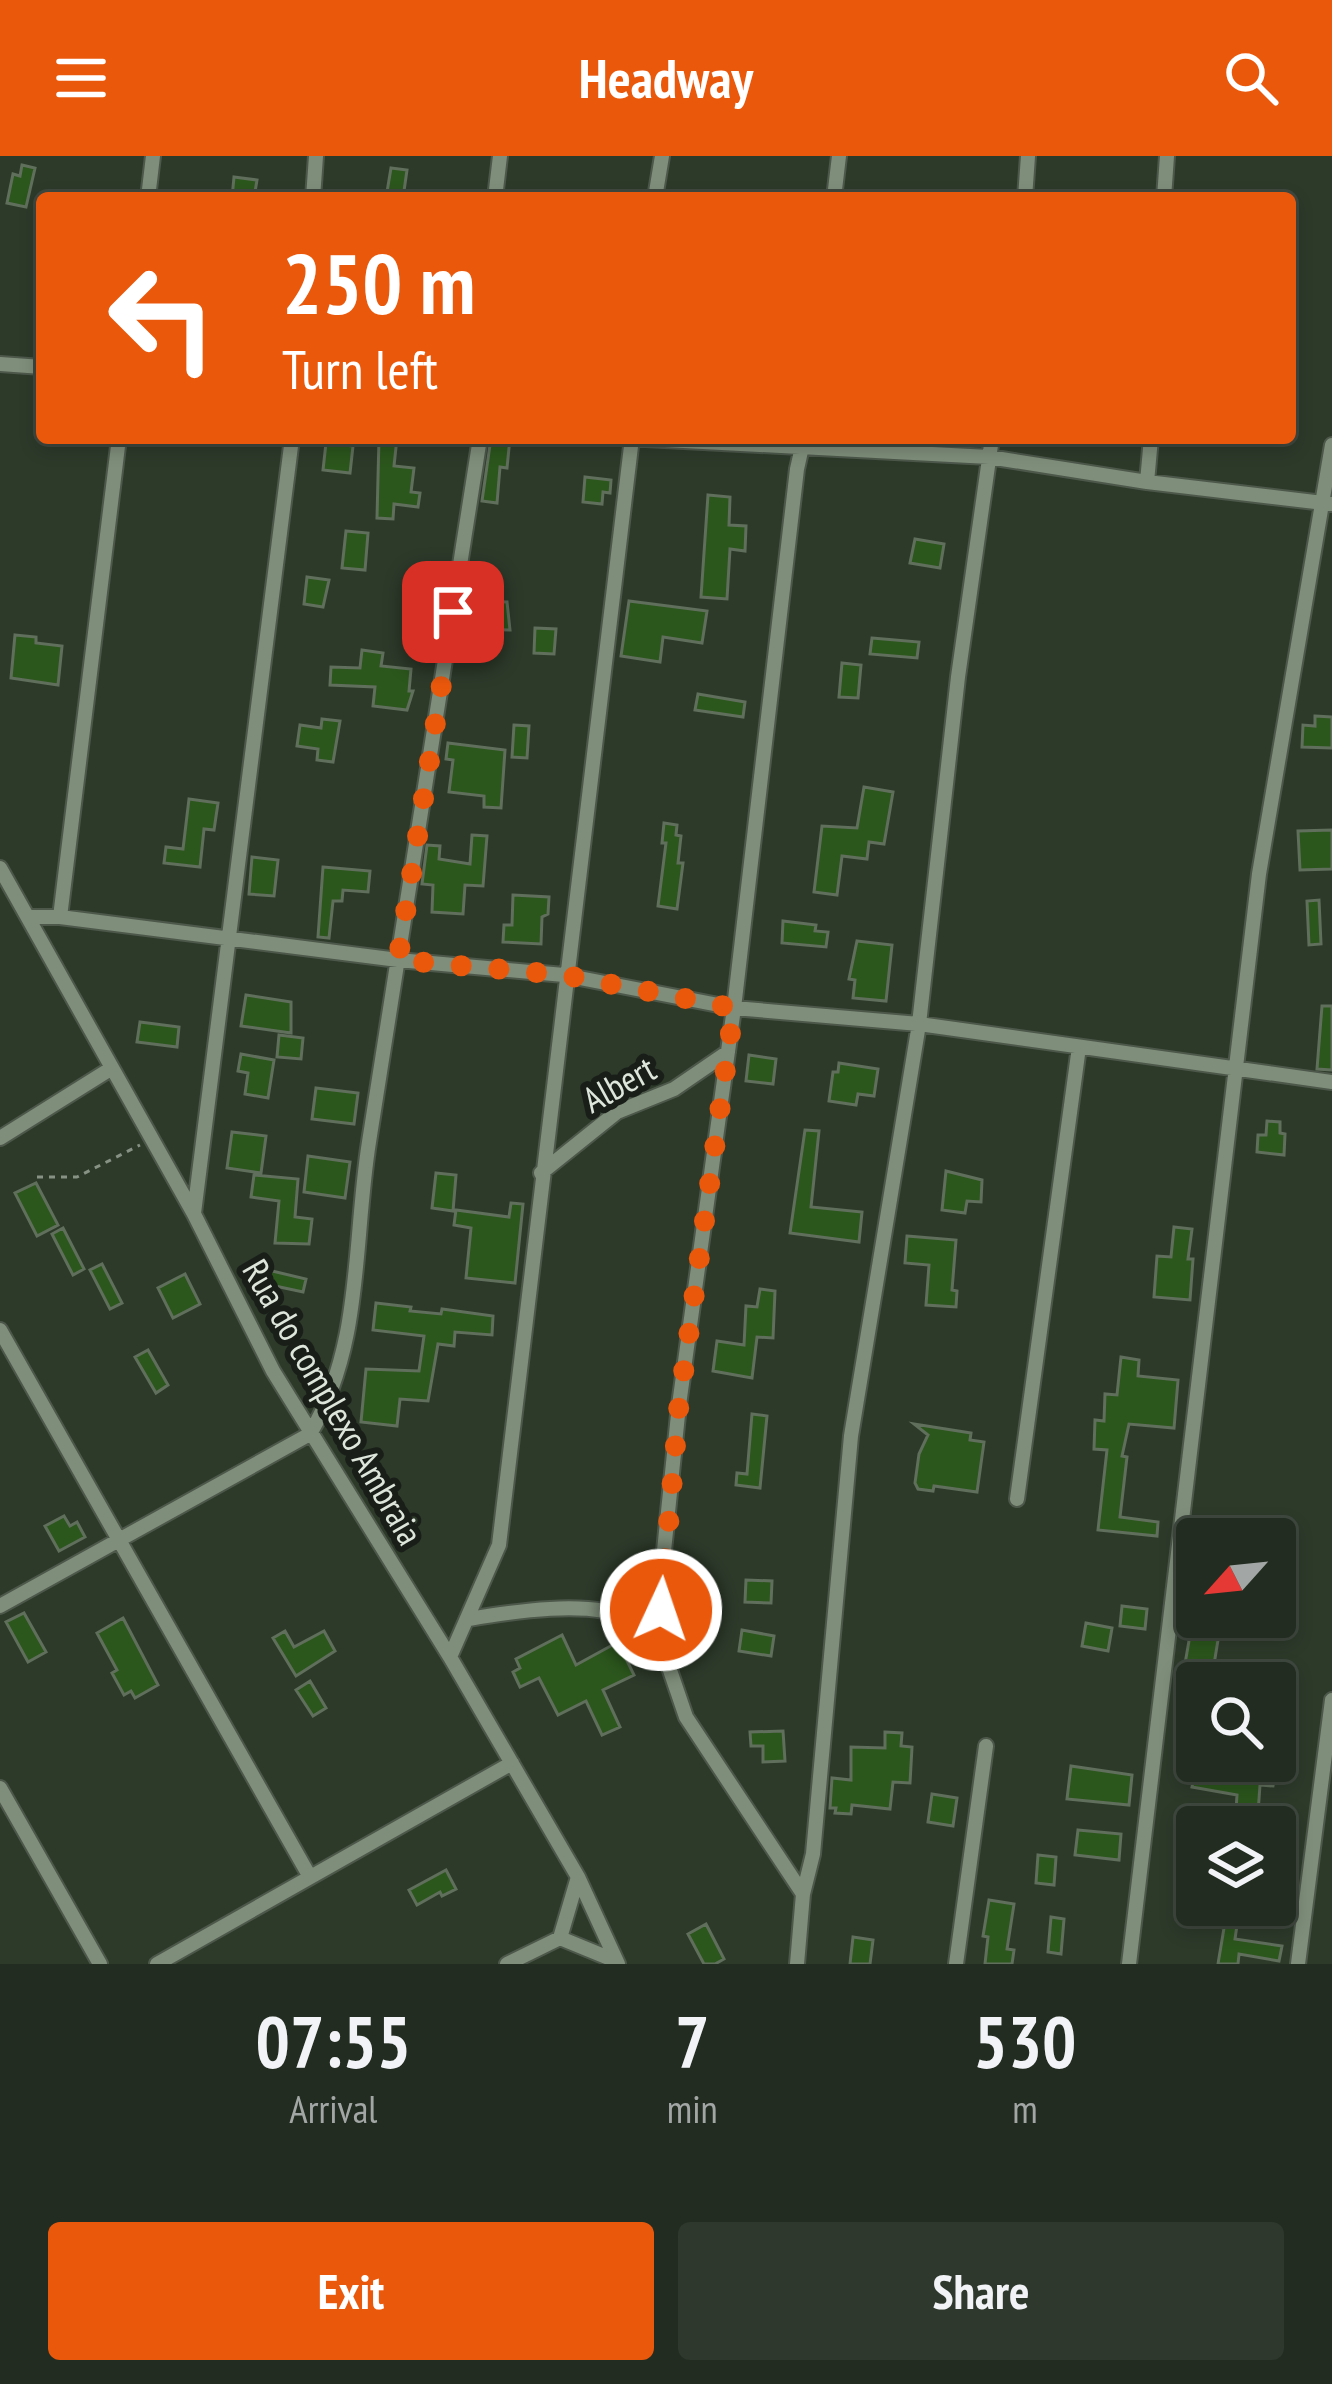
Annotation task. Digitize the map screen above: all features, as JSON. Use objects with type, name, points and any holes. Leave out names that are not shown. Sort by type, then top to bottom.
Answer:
[{"type":"street","points":[[149,192],[153,156]]},
{"type":"street","points":[[313,192],[316,156]]},
{"type":"street","points":[[496,192],[500,156]]},
{"type":"street","points":[[656,192],[662,156]]},
{"type":"street","points":[[835,192],[839,156]]},
{"type":"street","points":[[1025,192],[1028,156]]},
{"type":"street","points":[[1165,192],[1167,156]]},
{"type":"street","points":[[0,364],[36,367]]},
{"type":"street","points":[[60,917],[118,444]]},
{"type":"street","points":[[194,1214],[291,444]]},
{"type":"street","points":[[0,1606],[310,1434],[331,1398],[345,1353],[368,1150],[479,444]]},
{"type":"street","points":[[450,1658],[499,1545],[628,444]]},
{"type":"street","points":[[803,444],[734,1008],[679,1405],[661,1580],[660,1641],[686,1717],[803,1894]]},
{"type":"street","points":[[816,444],[989,457],[1328,503]]},
{"type":"street","points":[[796,1964],[803,1894],[813,1854],[851,1436],[919,1024],[991,444]]},
{"type":"street","points":[[1147,482],[1150,444]]},
{"type":"street","points":[[1129,1964],[1259,874],[1328,503],[1332,446]]},
{"type":"street","name":"Rua do complexo Ambraia","points":[[0,868],[194,1214],[273,1371],[512,1763],[578,1877],[617,1963]]},
{"type":"street","points":[[28,917],[564,975],[734,1008],[919,1024],[1332,1082]]},
{"type":"street","points":[[1017,1499],[1079,1047]]},
{"type":"street","name":"Albert","points":[[542,1173],[617,1112],[674,1089],[728,1052]]},
{"type":"street","points":[[0,1138],[112,1068]]},
{"type":"street","points":[[0,1330],[310,1877]]},
{"type":"street","points":[[469,1619],[543,1607],[614,1614],[660,1641]]},
{"type":"street","points":[[1298,1964],[1332,1700]]},
{"type":"street","points":[[956,1964],[986,1746]]},
{"type":"street","points":[[157,1964],[512,1763]]},
{"type":"street","points":[[0,1788],[100,1964]]},
{"type":"street","points":[[507,1964],[560,1938],[578,1877]]},
{"type":"street","points":[[560,1938],[617,1963]]},
{"type":"path","points":[[37,1177],[77,1177],[153,1140]]},
{"type":"building","points":[[22,165],[35,168],[26,207],[7,203],[13,174],[20,176]]},
{"type":"building","points":[[391,168],[407,170],[404,192],[387,192]]},
{"type":"building","points":[[234,177],[257,180],[255,192],[233,192]]},
{"type":"building","points":[[326,444],[353,446],[350,473],[323,470]]},
{"type":"building","points":[[379,444],[396,444],[394,466],[414,468],[411,492],[420,493],[418,507],[394,504],[393,519],[377,518]]},
{"type":"building","points":[[490,444],[509,444],[507,468],[500,467],[497,503],[482,501]]},
{"type":"building","points":[[585,477],[611,480],[610,493],[603,492],[602,504],[583,502]]},
{"type":"building","points":[[708,495],[730,497],[729,525],[746,526],[745,551],[730,549],[727,599],[701,597]]},
{"type":"building","points":[[346,531],[368,533],[365,570],[342,568]]},
{"type":"building","points":[[915,539],[944,544],[940,568],[910,563]]},
{"type":"building","points":[[307,577],[329,580],[323,607],[304,604]]},
{"type":"building","points":[[476,601],[507,602],[510,630],[475,629]]},
{"type":"building","points":[[629,601],[707,611],[702,643],[663,637],[660,662],[621,656]]},
{"type":"building","points":[[535,628],[556,629],[554,654],[534,653]]},
{"type":"building","points":[[15,635],[62,646],[58,685],[11,678]]},
{"type":"building","points":[[872,638],[919,642],[917,658],[870,654]]},
{"type":"building","points":[[362,650],[383,653],[381,666],[411,669],[409,691],[413,691],[407,710],[373,706],[375,687],[330,685],[331,667],[360,668]]},
{"type":"building","points":[[842,663],[861,665],[858,698],[839,697]]},
{"type":"building","points":[[698,694],[745,702],[743,717],[695,710]]},
{"type":"building","points":[[1315,716],[1332,717],[1332,748],[1302,747],[1303,725],[1315,726]]},
{"type":"building","points":[[322,719],[340,721],[333,762],[317,760],[318,749],[297,746],[300,725],[321,728]]},
{"type":"building","points":[[514,725],[529,726],[527,758],[512,757]]},
{"type":"building","points":[[448,743],[505,750],[501,808],[484,807],[484,796],[449,792],[453,760],[446,759]]},
{"type":"building","points":[[864,787],[893,792],[884,844],[869,842],[867,859],[842,856],[837,895],[814,892],[822,826],[857,828]]},
{"type":"building","points":[[189,799],[218,803],[214,830],[204,829],[200,867],[164,863],[166,847],[183,849]]},
{"type":"building","points":[[664,823],[677,825],[676,835],[681,836],[677,909],[658,906]]},
{"type":"building","points":[[1332,830],[1332,869],[1300,870],[1298,831]]},
{"type":"building","points":[[472,835],[487,836],[483,886],[465,885],[463,914],[432,912],[433,885],[422,884],[427,845],[440,846],[439,859],[470,864]]},
{"type":"building","points":[[252,857],[278,860],[274,896],[249,894]]},
{"type":"building","points":[[323,867],[370,871],[368,892],[343,890],[342,901],[333,901],[329,938],[318,937]]},
{"type":"building","points":[[513,895],[549,897],[541,944],[503,942],[504,925],[512,925]]},
{"type":"building","points":[[1319,900],[1321,944],[1309,945],[1307,901]]},
{"type":"building","points":[[783,921],[816,925],[815,931],[828,932],[826,947],[782,943]]},
{"type":"building","points":[[857,941],[892,945],[886,1001],[853,998],[855,980],[849,979]]},
{"type":"building","points":[[246,995],[291,1002],[291,1033],[241,1026]]},
{"type":"building","points":[[1322,1006],[1332,1006],[1332,1070],[1317,1069]]},
{"type":"building","points":[[140,1022],[179,1027],[177,1047],[137,1042]]},
{"type":"building","points":[[279,1035],[303,1038],[301,1059],[277,1057]]},
{"type":"building","points":[[241,1054],[274,1060],[268,1098],[245,1094],[248,1073],[238,1071]]},
{"type":"building","points":[[749,1055],[776,1059],[773,1084],[746,1081]]},
{"type":"building","points":[[839,1063],[878,1069],[874,1096],[858,1094],[856,1105],[829,1101]]},
{"type":"building","points":[[316,1088],[358,1093],[354,1124],[312,1119]]},
{"type":"building","points":[[1267,1121],[1280,1122],[1284,1155],[1257,1152],[1258,1135],[1266,1135]]},
{"type":"building","points":[[805,1130],[819,1131],[811,1207],[862,1212],[859,1242],[790,1233]]},
{"type":"building","points":[[232,1132],[266,1136],[261,1173],[227,1168]]},
{"type":"building","points":[[308,1156],[350,1162],[345,1198],[304,1192]]},
{"type":"building","points":[[946,1171],[982,1180],[981,1202],[967,1201],[965,1213],[942,1210]]},
{"type":"building","points":[[436,1173],[456,1175],[453,1211],[432,1208]]},
{"type":"building","points":[[254,1175],[298,1179],[295,1217],[312,1219],[309,1244],[275,1243],[279,1201],[251,1197]]},
{"type":"building","points":[[36,1183],[58,1225],[37,1236],[15,1193]]},
{"type":"building","points":[[511,1203],[523,1204],[515,1283],[466,1278],[471,1228],[454,1225],[456,1210],[509,1217]]},
{"type":"building","points":[[1174,1227],[1192,1229],[1190,1300],[1154,1297],[1157,1256],[1171,1257]]},
{"type":"building","points":[[63,1228],[84,1269],[73,1275],[52,1234]]},
{"type":"building","points":[[907,1236],[956,1240],[952,1290],[957,1291],[956,1307],[926,1305],[929,1265],[905,1263]]},
{"type":"building","points":[[102,1264],[122,1303],[110,1309],[90,1270]]},
{"type":"building","points":[[268,1270],[306,1279],[303,1292],[266,1284]]},
{"type":"building","points":[[185,1274],[200,1304],[173,1318],[158,1288]]},
{"type":"building","points":[[760,1289],[775,1291],[773,1338],[757,1337],[752,1378],[713,1371],[717,1341],[744,1345],[746,1306],[757,1307]]},
{"type":"building","points":[[376,1303],[411,1307],[410,1311],[441,1314],[442,1309],[493,1316],[492,1335],[455,1332],[454,1346],[438,1344],[428,1401],[400,1399],[397,1426],[361,1422],[366,1369],[419,1371],[424,1336],[373,1330]]},
{"type":"building","points":[[148,1350],[168,1385],[156,1393],[135,1357]]},
{"type":"building","points":[[1121,1357],[1139,1360],[1138,1376],[1178,1380],[1174,1428],[1129,1424],[1122,1456],[1127,1457],[1120,1517],[1158,1522],[1157,1536],[1098,1530],[1107,1450],[1094,1449],[1095,1420],[1104,1421],[1105,1394],[1117,1395]]},
{"type":"building","points":[[752,1414],[767,1416],[760,1488],[736,1485],[737,1473],[747,1474]]},
{"type":"building","points":[[914,1424],[971,1433],[970,1440],[984,1442],[977,1492],[934,1486],[933,1491],[918,1489],[919,1454],[928,1435]]},
{"type":"building","points":[[64,1516],[70,1526],[77,1522],[85,1537],[59,1551],[45,1526]]},
{"type":"building","points":[[746,1580],[772,1581],[771,1603],[745,1602]]},
{"type":"building","points":[[1122,1606],[1147,1609],[1145,1629],[1120,1626]]},
{"type":"building","points":[[24,1613],[46,1652],[28,1662],[6,1622]]},
{"type":"building","points":[[123,1618],[158,1685],[135,1698],[131,1691],[124,1695],[97,1633]]},
{"type":"building","points":[[1086,1623],[1112,1628],[1108,1651],[1082,1646]]},
{"type":"building","points":[[742,1630],[774,1636],[771,1656],[739,1651]]},
{"type":"building","points":[[285,1631],[294,1647],[324,1631],[335,1651],[296,1676],[273,1638]]},
{"type":"building","points":[[562,1635],[576,1665],[618,1642],[634,1675],[603,1690],[620,1727],[602,1735],[586,1701],[558,1715],[539,1678],[520,1687],[513,1672],[520,1668],[516,1659]]},
{"type":"building","points":[[1189,1638],[1218,1640],[1214,1662],[1185,1662]]},
{"type":"building","points":[[310,1681],[326,1708],[313,1716],[296,1690]]},
{"type":"building","points":[[783,1731],[785,1761],[763,1762],[763,1746],[751,1746],[750,1732]]},
{"type":"building","points":[[885,1732],[902,1733],[901,1746],[912,1747],[910,1783],[893,1782],[890,1809],[852,1805],[851,1814],[835,1813],[836,1808],[830,1808],[832,1778],[851,1780],[851,1747],[885,1748]]},
{"type":"building","points":[[1071,1766],[1132,1775],[1129,1805],[1067,1799]]},
{"type":"building","points":[[1193,1782],[1274,1782],[1273,1786],[1260,1785],[1258,1806],[1236,1806],[1237,1795],[1192,1787]]},
{"type":"building","points":[[932,1794],[957,1798],[953,1826],[928,1822]]},
{"type":"building","points":[[1078,1830],[1121,1834],[1119,1860],[1075,1855]]},
{"type":"building","points":[[1038,1855],[1056,1857],[1054,1885],[1036,1883]]},
{"type":"building","points":[[446,1870],[456,1889],[417,1905],[409,1890]]},
{"type":"building","points":[[989,1900],[1014,1904],[1007,1949],[1014,1950],[1012,1964],[985,1964],[988,1937],[983,1936]]},
{"type":"building","points":[[1051,1917],[1064,1919],[1061,1954],[1048,1952]]},
{"type":"building","points":[[706,1924],[724,1959],[715,1964],[704,1964],[688,1934]]},
{"type":"building","points":[[1210,1926],[1237,1926],[1235,1939],[1282,1946],[1279,1961],[1239,1954],[1238,1964],[1218,1964],[1224,1928]]},
{"type":"building","points":[[853,1937],[873,1940],[870,1964],[850,1964]]},
{"type":"route","points":[[453,612],[398,960],[564,975],[734,1008],[679,1405],[661,1610]]}]
